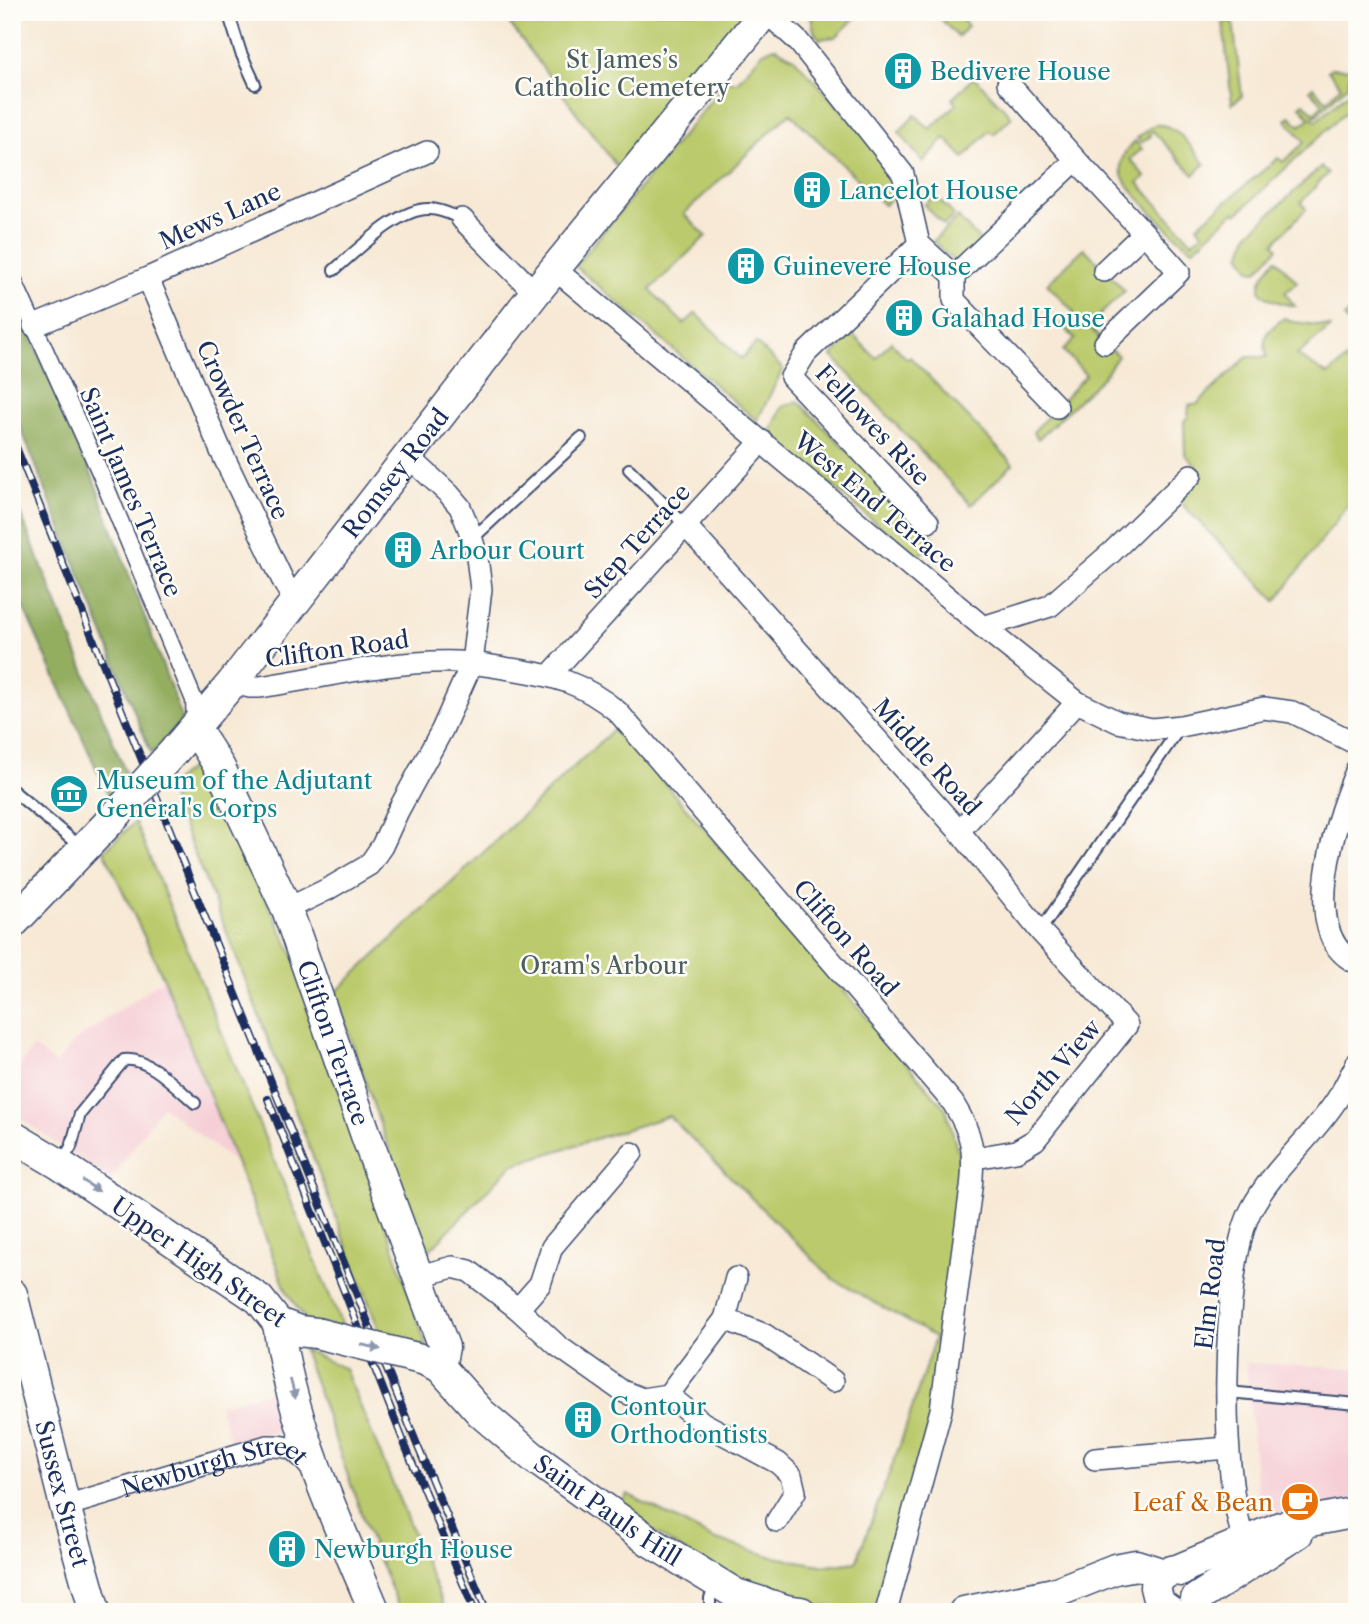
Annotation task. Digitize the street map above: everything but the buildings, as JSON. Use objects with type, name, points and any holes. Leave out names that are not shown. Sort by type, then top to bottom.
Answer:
[{"type":"main road","name":"Romsey Road","points":[[12,924],[85,850],[232,683],[535,293],[766,12]]},
{"type":"main road","name":"Clifton Terrace","points":[[185,739],[216,761],[288,908],[367,1138],[444,1347],[433,1364]]},
{"type":"main road","name":"Upper High Street","points":[[16,1142],[59,1164],[259,1298],[278,1323],[299,1331],[433,1364]]},
{"type":"main road","name":"Sussex Street","points":[[12,1294],[65,1506],[70,1544],[95,1612]]},
{"type":"main road","name":"Newburgh Street","points":[[278,1323],[281,1347],[320,1478]]},
{"type":"main road","name":"Saint Pauls Hill","points":[[433,1364],[481,1413],[533,1457],[651,1542],[736,1594],[801,1612]]},
{"type":"main road","points":[[320,1478],[375,1612]]},
{"type":"main road","points":[[964,1612],[1054,1592],[1115,1569],[1136,1565],[1174,1600],[1249,1551],[1316,1521],[1357,1512]]},
{"type":"street","points":[[766,12],[798,41],[903,174],[919,244],[954,276]]},
{"type":"street","points":[[1008,83],[1180,272],[1105,343]]},
{"type":"street","name":"Mews Lane","points":[[34,326],[148,278],[427,152]]},
{"type":"street","points":[[1057,407],[954,300],[954,276],[1076,160]]},
{"type":"street","points":[[462,219],[535,293]]},
{"type":"street","points":[[1104,271],[1144,233]]},
{"type":"street","name":"Fellowes Rise","points":[[919,244],[806,353],[791,377],[928,522]]},
{"type":"street","name":"West End Terrace","points":[[556,270],[983,627],[1077,702],[1118,722],[1152,729],[1181,726],[1264,708],[1292,712],[1357,744]]},
{"type":"street","name":"Saint James Terrace","points":[[12,277],[99,470],[194,699],[185,739]]},
{"type":"street","name":"Crowder Terrace","points":[[148,278],[221,451],[295,601]]},
{"type":"street","name":"Step Terrace","points":[[550,675],[762,441]]},
{"type":"street","points":[[288,908],[369,865],[382,846],[397,811],[442,730],[472,663],[481,589],[472,539],[460,508],[449,494],[408,456]]},
{"type":"street","points":[[983,627],[1050,607],[1112,552],[1191,475]]},
{"type":"street","name":"Middle Road","points":[[686,526],[959,831],[1040,931],[1127,1025]]},
{"type":"street","name":"Clifton Road","points":[[232,683],[260,687],[383,667],[472,663],[550,675],[574,683],[599,696],[618,712],[953,1103],[967,1126],[975,1158],[941,1410],[886,1612]]},
{"type":"street","points":[[959,831],[1077,702]]},
{"type":"street","points":[[1357,769],[1342,804],[1326,867],[1325,899],[1328,930],[1335,947],[1340,954],[1357,963]]},
{"type":"street","name":"North View","points":[[975,1158],[1016,1151],[1035,1140],[1127,1025]]},
{"type":"street","name":"Elm Road","points":[[1249,1551],[1234,1507],[1228,1448],[1228,1329],[1239,1242],[1250,1210],[1289,1157],[1336,1101],[1357,1063]]},
{"type":"street","points":[[518,1309],[540,1284],[552,1247],[632,1153]]},
{"type":"street","points":[[419,1276],[453,1267],[469,1271],[518,1309],[558,1346],[622,1391],[642,1399],[668,1395],[725,1319],[736,1278]]},
{"type":"street","points":[[725,1319],[765,1335],[833,1381]]},
{"type":"street","points":[[668,1395],[704,1423],[778,1463],[791,1475],[795,1492],[777,1521]]},
{"type":"street","name":"Newburgh Street","points":[[65,1506],[267,1446],[286,1446],[296,1452],[320,1478]]},
{"type":"street","points":[[1096,1459],[1228,1448]]},
{"type":"lane","points":[[228,12],[241,53],[255,84]]},
{"type":"lane","points":[[334,270],[404,216],[419,210],[432,209],[462,219]]},
{"type":"lane","points":[[472,539],[581,438]]},
{"type":"lane","points":[[629,469],[686,526]]},
{"type":"lane","points":[[1040,931],[1181,726]]},
{"type":"lane","points":[[12,790],[85,850]]},
{"type":"lane","points":[[59,1164],[71,1147],[80,1114],[124,1060],[132,1058],[159,1072],[195,1103]]},
{"type":"lane","points":[[1228,1392],[1357,1404]]},
{"type":"lane","points":[[710,1612],[709,1598],[718,1582]]},
{"type":"shaded area","points":[[164,979],[237,1164],[162,1106],[111,1180],[12,1113],[12,1077],[33,1047],[55,1064],[75,1041]]},
{"type":"shaded area","points":[[1246,1363],[1357,1368],[1357,1506],[1273,1518],[1259,1509]]},
{"type":"shaded area","points":[[283,1388],[294,1427],[231,1443],[219,1405]]},
{"type":"green space","name":"St James’s Catholic Cemetery","points":[[527,12],[746,12],[621,172],[504,16]]},
{"type":"green space","points":[[810,12],[861,12],[836,37],[819,39],[814,31]]},
{"type":"green space","points":[[934,12],[955,12],[968,26],[958,37]]},
{"type":"green space","points":[[1233,21],[1242,96],[1232,104],[1223,22]]},
{"type":"green space","points":[[774,47],[794,58],[879,150],[901,188],[884,205],[790,113],[684,214],[706,236],[650,290],[684,324],[696,313],[741,359],[756,343],[783,369],[757,421],[575,266],[727,81],[737,82],[763,52]]},
{"type":"green space","points":[[1331,68],[1352,69],[1347,86],[1313,118],[1316,121],[1357,85],[1357,101],[1237,214],[1234,212],[1194,249],[1155,215],[1122,175],[1123,156],[1135,141],[1142,149],[1130,159],[1145,177],[1138,183],[1192,242],[1203,233],[1197,226],[1278,158],[1283,162],[1305,142],[1286,120],[1290,116],[1300,126],[1310,118],[1300,106],[1304,103],[1314,113],[1323,104],[1310,90],[1313,87],[1327,101],[1341,86],[1328,71]]},
{"type":"green space","points":[[974,77],[1012,117],[994,134],[989,131],[964,158],[945,138],[923,162],[899,132],[915,115],[930,129],[957,104],[952,99]]},
{"type":"green space","points":[[1154,125],[1170,127],[1177,132],[1205,164],[1194,175],[1153,131],[1149,134],[1151,136],[1141,143],[1137,138]]},
{"type":"green space","points":[[1321,167],[1328,173],[1301,202],[1306,209],[1274,243],[1278,248],[1257,271],[1251,270],[1241,256],[1248,234]]},
{"type":"green space","points":[[935,195],[954,215],[944,225],[924,205]]},
{"type":"green space","points":[[958,217],[982,243],[958,266],[933,241]]},
{"type":"green space","points":[[1084,248],[1125,291],[1088,326],[1118,356],[1103,377],[1038,439],[1033,432],[1086,375],[1063,350],[1075,339],[1062,325],[1074,312],[1047,284]]},
{"type":"green space","points":[[1276,259],[1297,282],[1285,293],[1295,306],[1272,300],[1261,292],[1262,278]]},
{"type":"green space","points":[[12,294],[92,475],[182,718],[173,741],[151,753],[12,406]]},
{"type":"green space","points":[[1357,307],[1357,338],[1344,317]]},
{"type":"green space","points":[[1284,318],[1331,327],[1297,355],[1328,375],[1357,350],[1357,493],[1276,601],[1178,500],[1203,474],[1185,454],[1184,421],[1188,417],[1189,405],[1196,405],[1247,357],[1267,357],[1265,338]]},
{"type":"green space","points":[[852,334],[876,358],[891,342],[907,359],[910,357],[1013,464],[971,505],[832,356]]},
{"type":"green space","points":[[798,401],[935,539],[917,558],[770,433],[782,407]]},
{"type":"green space","points":[[12,493],[129,781],[111,801],[12,582]]},
{"type":"green space","name":"Oram's Arbour","points":[[616,727],[946,1109],[959,1156],[945,1342],[935,1413],[880,1609],[785,1605],[746,1590],[617,1509],[628,1494],[713,1539],[774,1557],[827,1566],[856,1562],[901,1442],[935,1337],[833,1279],[669,1116],[512,1165],[425,1255],[335,993]]},
{"type":"green space","points":[[198,762],[295,958],[427,1347],[382,1338],[232,945],[167,787]]},
{"type":"green space","points":[[135,822],[343,1328],[307,1322],[287,1292],[164,979],[104,851]]},
{"type":"green space","points":[[303,1349],[345,1369],[446,1612],[401,1612],[371,1541]]},
{"type":"railway","points":[[12,437],[418,1447],[487,1612]]},
{"type":"railway","points":[[268,1099],[407,1450],[475,1612]]},
{"type":"place","name":"Bedivere House","points":[[903,71]]},
{"type":"place","name":"Lancelot House","points":[[812,190]]},
{"type":"place","name":"Guinevere House","points":[[746,266]]},
{"type":"place","name":"Galahad House","points":[[904,318]]},
{"type":"place","name":"Arbour Court","points":[[403,550]]},
{"type":"place","name":"Museum of the Adjutant General's Corps","points":[[69,794]]},
{"type":"place","name":"Contour Orthodontists","points":[[583,1420]]},
{"type":"place","name":"Leaf & Bean","points":[[1300,1502]]},
{"type":"place","name":"Newburgh House","points":[[287,1549]]}]
